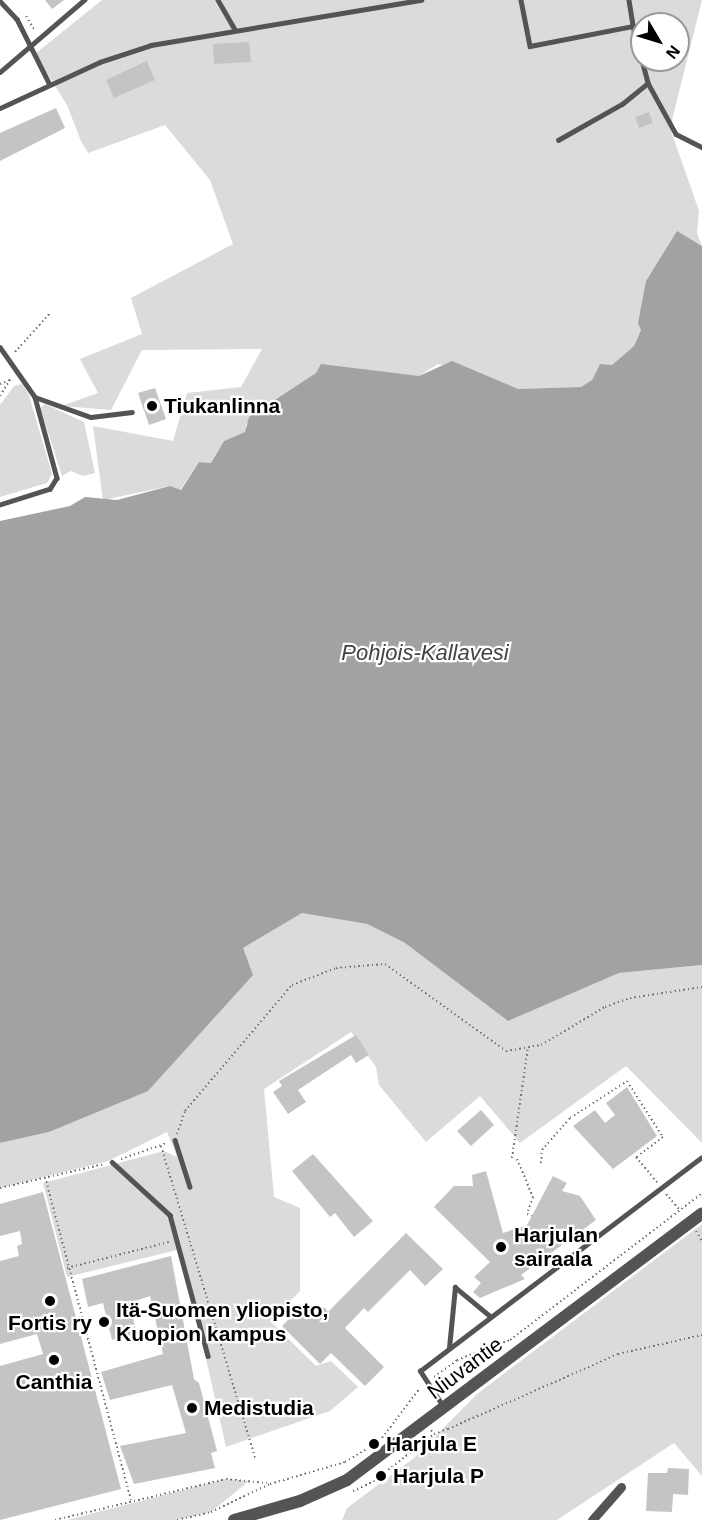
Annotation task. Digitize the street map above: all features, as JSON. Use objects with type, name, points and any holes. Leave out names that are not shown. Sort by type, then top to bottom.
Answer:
[{"type":"street","name":"Niuvantie","points":[[234,1520],[331,1489],[444,1408],[702,1213]]},
{"type":"street","points":[[592,1520],[621,1487]]},
{"type":"lane","points":[[0,72],[84,0]]},
{"type":"lane","points":[[218,0],[235,30]]},
{"type":"lane","points":[[0,108],[49,83],[152,45],[235,30],[304,23],[421,0]]},
{"type":"lane","points":[[520,0],[530,46],[630,27]]},
{"type":"lane","points":[[0,1],[31,45],[49,83]]},
{"type":"lane","points":[[645,72],[648,83],[676,134],[702,147]]},
{"type":"lane","points":[[558,140],[622,104],[648,83]]},
{"type":"lane","points":[[0,347],[35,397],[56,484],[0,505]]},
{"type":"lane","points":[[35,397],[91,417],[132,412]]},
{"type":"lane","points":[[175,1140],[190,1187]]},
{"type":"lane","points":[[444,1408],[420,1371],[490,1316],[663,1190],[701,1158]]},
{"type":"lane","points":[[112,1162],[170,1215],[175,1241],[208,1356]]},
{"type":"lane","points":[[449,1347],[455,1287],[490,1316]]},
{"type":"path","points":[[10,359],[51,312]]},
{"type":"path","points":[[0,396],[17,369]]},
{"type":"path","points":[[0,384],[10,380]]},
{"type":"path","points":[[0,1188],[112,1162],[175,1140],[185,1111],[292,985],[336,968],[385,964],[506,1051],[541,1045],[605,1007],[672,988],[702,987]]},
{"type":"path","points":[[512,1158],[528,1047]]},
{"type":"path","points":[[541,1163],[542,1150],[570,1118],[627,1081],[663,1137],[636,1157],[680,1210]]},
{"type":"path","points":[[161,1146],[255,1458]]},
{"type":"path","points":[[517,1159],[533,1197],[527,1214],[532,1216]]},
{"type":"path","points":[[45,1177],[67,1268],[131,1500]]},
{"type":"path","points":[[177,1520],[211,1512],[270,1484],[345,1462],[374,1444],[426,1383],[457,1360],[510,1340],[702,1193]]},
{"type":"path","points":[[67,1268],[175,1241]]},
{"type":"path","points":[[425,1422],[434,1434],[618,1354],[702,1335]]},
{"type":"path","points":[[55,1520],[226,1479],[270,1484]]},
{"type":"shaded area","points":[[102,0],[702,0],[690,48],[690,12],[630,12],[630,72],[684,72],[670,128],[699,211],[697,233],[702,246],[677,232],[646,281],[641,330],[634,346],[612,365],[600,364],[592,380],[581,387],[518,389],[438,364],[419,376],[316,373],[246,424],[246,432],[224,441],[211,463],[199,462],[180,490],[170,486],[103,500],[93,426],[173,441],[187,393],[241,387],[262,349],[142,350],[111,410],[61,406],[98,393],[80,359],[142,334],[131,298],[233,244],[210,180],[165,125],[88,153],[67,105],[35,54]]},
{"type":"shaded area","points":[[22,384],[29,395],[52,474],[47,483],[0,497],[0,405],[14,386]]},
{"type":"shaded area","points":[[45,404],[84,422],[95,473],[83,476],[71,471],[62,476],[40,408]]},
{"type":"shaded area","points":[[302,913],[367,924],[405,943],[508,1021],[619,973],[702,965],[702,1143],[626,1066],[520,1143],[480,1096],[426,1142],[379,1085],[376,1067],[351,1032],[264,1089],[274,1197],[300,1208],[300,1291],[270,1321],[316,1366],[331,1361],[358,1387],[330,1411],[226,1447],[181,1249],[67,1277],[43,1183],[164,1151],[177,1157],[167,1132],[108,1161],[0,1188],[0,1143],[49,1132],[243,948]]},
{"type":"shaded area","points":[[702,1224],[702,1476],[674,1443],[557,1520],[342,1520],[347,1508],[414,1458],[477,1394]]},
{"type":"shaded area","points":[[226,1479],[249,1481],[211,1512],[177,1520],[67,1520]]},
{"type":"water","name":"Pohjois-Kallavesi","points":[[677,231],[702,246],[702,965],[619,973],[508,1021],[405,943],[367,924],[302,913],[243,948],[253,975],[148,1091],[49,1132],[0,1143],[0,521],[70,506],[85,497],[117,500],[170,486],[181,490],[199,462],[211,463],[224,441],[245,432],[249,417],[316,373],[321,364],[419,376],[452,361],[518,389],[581,387],[592,380],[600,364],[612,365],[634,346],[641,330],[638,323],[646,281]]},
{"type":"building","points":[[45,0],[64,0],[52,9]]},
{"type":"building","points":[[249,42],[251,62],[214,64],[213,44]]},
{"type":"building","points":[[147,61],[155,80],[114,98],[106,80]]},
{"type":"building","points":[[56,108],[65,128],[0,161],[0,133]]},
{"type":"building","points":[[649,112],[653,123],[639,128],[635,117]]},
{"type":"building","name":"Tiukanlinna","points":[[155,388],[166,419],[149,425],[138,393]]},
{"type":"building","points":[[356,1035],[369,1055],[356,1063],[351,1055],[298,1090],[306,1102],[288,1114],[273,1092],[282,1086],[279,1081]]},
{"type":"building","points":[[627,1087],[657,1136],[613,1169],[573,1126],[595,1110],[605,1123],[615,1115],[606,1103]]},
{"type":"building","points":[[481,1110],[494,1125],[471,1146],[457,1131]]},
{"type":"building","points":[[313,1154],[373,1221],[354,1237],[335,1213],[330,1217],[292,1171]]},
{"type":"building","points":[[486,1171],[503,1233],[527,1225],[553,1176],[567,1183],[562,1191],[580,1196],[596,1220],[521,1275],[525,1279],[480,1298],[473,1292],[481,1283],[474,1277],[490,1262],[434,1207],[454,1186],[473,1186],[472,1175]]},
{"type":"building","name":"Canthia","points":[[43,1192],[121,1489],[0,1520],[0,1366],[43,1354],[37,1334],[0,1344],[0,1261],[19,1256],[17,1246],[22,1244],[20,1231],[0,1236],[0,1204]]},
{"type":"building","points":[[406,1233],[443,1269],[425,1286],[410,1270],[368,1312],[364,1308],[345,1328],[384,1367],[365,1386],[331,1353],[320,1364],[282,1326],[302,1306],[313,1318],[324,1307],[328,1312]]},
{"type":"building","points":[[171,1256],[194,1379],[199,1383],[217,1451],[211,1453],[215,1468],[134,1484],[120,1446],[186,1433],[172,1385],[110,1400],[101,1372],[163,1354],[150,1296],[129,1303],[137,1334],[112,1340],[103,1303],[88,1307],[82,1279]]},
{"type":"building","points":[[668,1468],[689,1469],[688,1495],[673,1494],[672,1512],[646,1511],[648,1473],[667,1473]]},
{"type":"place","name":"Tiukanlinna","points":[[152,406]]},
{"type":"place","name":"Harjulan sairaala","points":[[501,1247]]},
{"type":"place","name":"Fortis ry","points":[[50,1301]]},
{"type":"place","name":"Itä-Suomen yliopisto, Kuopion kampus","points":[[104,1322]]},
{"type":"place","name":"Canthia","points":[[54,1360]]},
{"type":"place","name":"Medistudia","points":[[192,1408]]},
{"type":"place","name":"Harjula E","points":[[374,1444]]},
{"type":"place","name":"Harjula P","points":[[381,1476]]}]
